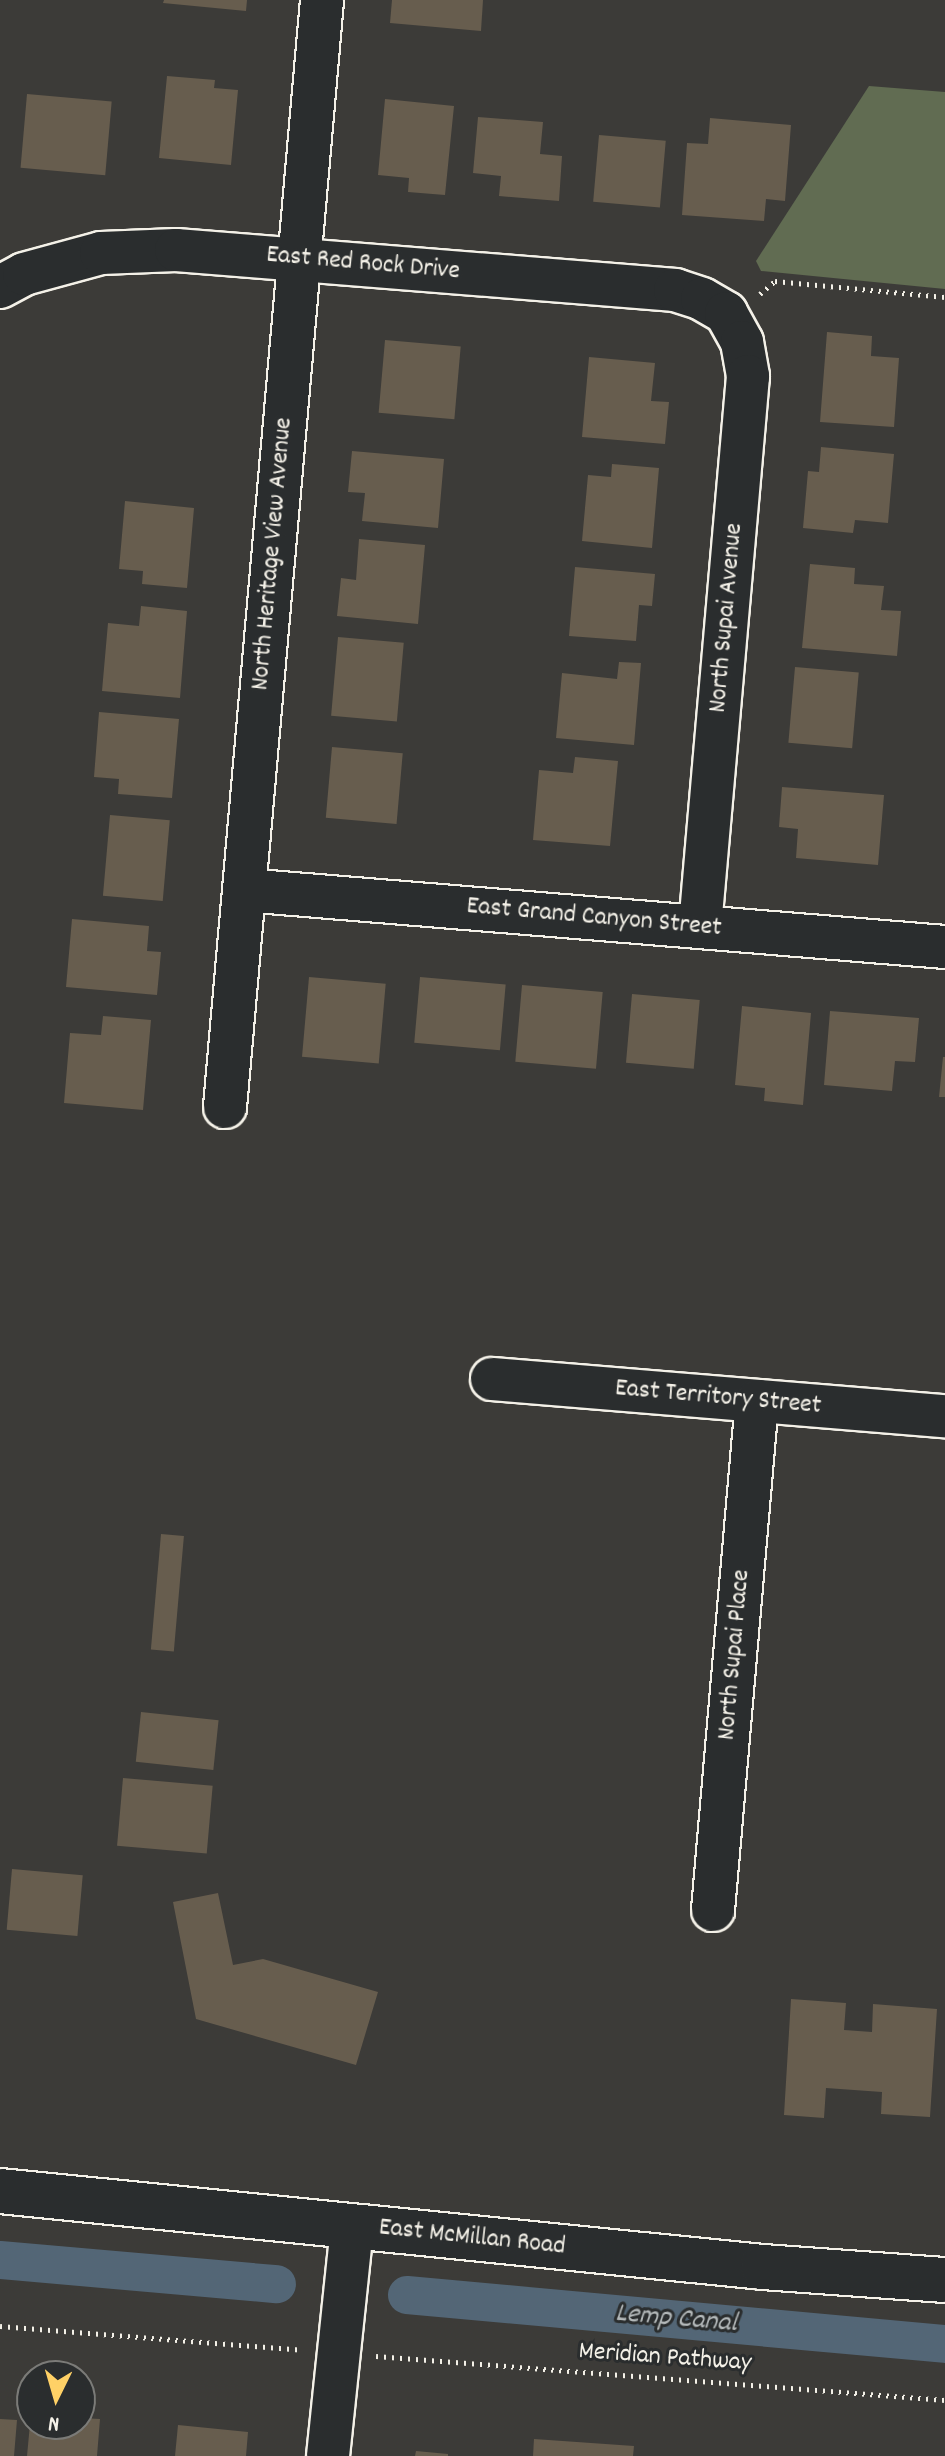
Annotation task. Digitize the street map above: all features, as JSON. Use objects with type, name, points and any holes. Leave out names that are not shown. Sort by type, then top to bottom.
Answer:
[{"type":"main road","name":"East McMillan Road","points":[[0,2191],[763,2267],[945,2280]]},
{"type":"street","name":"North Heritage View Avenue","points":[[225,1107],[322,0]]},
{"type":"street","name":"East Red Rock Drive","points":[[0,287],[24,274],[101,253],[176,250],[299,257],[675,290],[738,308]]},
{"type":"street","name":"North Supai Avenue","points":[[700,927],[748,376],[738,308]]},
{"type":"street","name":"East Grand Canyon Street","points":[[244,890],[945,947]]},
{"type":"street","name":"East Territory Street","points":[[492,1379],[945,1416]]},
{"type":"street","name":"North Supai Place","points":[[713,1910],[757,1401]]},
{"type":"street","points":[[328,2456],[352,2226]]},
{"type":"path","points":[[738,308],[775,281],[945,297]]},
{"type":"path","points":[[0,2326],[294,2350]]},
{"type":"path","name":"Meridian Pathway","points":[[382,2356],[945,2400]]},
{"type":"green space","points":[[869,86],[945,92],[945,289],[761,271],[756,261]]},
{"type":"building","points":[[164,0],[247,0],[246,11],[163,3]]},
{"type":"building","points":[[392,0],[483,0],[481,31],[390,23]]},
{"type":"building","points":[[167,76],[215,80],[214,88],[238,90],[231,165],[159,158]]},
{"type":"building","points":[[27,94],[112,101],[105,175],[21,168]]},
{"type":"building","points":[[385,99],[454,106],[445,195],[408,192],[409,178],[378,175]]},
{"type":"building","points":[[478,117],[543,122],[540,154],[562,156],[559,201],[499,196],[501,176],[473,173]]},
{"type":"building","points":[[710,118],[791,125],[785,201],[766,199],[764,221],[682,215],[687,143],[708,144]]},
{"type":"building","points":[[599,135],[666,141],[660,208],[593,202]]},
{"type":"building","points":[[827,332],[872,336],[871,356],[899,358],[894,427],[820,422]]},
{"type":"building","points":[[385,340],[461,347],[454,419],[379,413]]},
{"type":"building","points":[[589,357],[655,363],[651,401],[669,402],[665,444],[582,437]]},
{"type":"building","points":[[821,447],[894,454],[888,523],[855,520],[853,533],[803,528],[808,471],[819,472]]},
{"type":"building","points":[[352,451],[444,459],[438,528],[362,521],[365,493],[348,492]]},
{"type":"building","points":[[612,464],[659,468],[652,548],[582,541],[588,475],[611,477]]},
{"type":"building","points":[[125,501],[194,508],[187,588],[142,584],[143,571],[119,569]]},
{"type":"building","points":[[359,539],[425,545],[418,624],[337,616],[341,578],[356,580]]},
{"type":"building","points":[[810,564],[855,568],[854,584],[884,586],[881,610],[901,611],[897,656],[802,648]]},
{"type":"building","points":[[575,567],[655,574],[652,606],[639,605],[636,641],[569,636]]},
{"type":"building","points":[[141,606],[187,611],[180,698],[102,691],[108,623],[139,626]]},
{"type":"building","points":[[338,637],[404,643],[397,721],[331,716]]},
{"type":"building","points":[[619,662],[641,663],[634,745],[556,738],[562,673],[617,679]]},
{"type":"building","points":[[795,667],[859,673],[852,748],[788,743]]},
{"type":"building","points":[[99,712],[179,719],[172,798],[118,794],[119,779],[94,777]]},
{"type":"building","points":[[332,747],[403,753],[397,824],[326,818]]},
{"type":"building","points":[[575,757],[618,761],[610,846],[533,840],[539,770],[573,773]]},
{"type":"building","points":[[782,787],[884,795],[878,865],[796,858],[798,829],[779,827]]},
{"type":"building","points":[[110,815],[170,820],[163,901],[103,896]]},
{"type":"building","points":[[72,919],[149,926],[147,951],[161,952],[157,995],[66,987]]},
{"type":"building","points":[[309,977],[386,984],[379,1063],[302,1057]]},
{"type":"building","points":[[420,977],[506,984],[500,1050],[414,1043]]},
{"type":"building","points":[[522,985],[603,992],[596,1069],[515,1062]]},
{"type":"building","points":[[632,994],[700,1000],[694,1069],[626,1063]]},
{"type":"building","points":[[742,1006],[811,1013],[803,1105],[764,1101],[765,1088],[735,1085]]},
{"type":"building","points":[[830,1011],[919,1018],[915,1062],[895,1061],[892,1091],[824,1085]]},
{"type":"building","points":[[103,1016],[151,1020],[143,1110],[64,1103],[70,1033],[101,1035]]},
{"type":"building","points":[[943,1057],[945,1097],[939,1097]]},
{"type":"building","points":[[161,1534],[184,1536],[174,1652],[151,1650]]},
{"type":"building","points":[[141,1712],[219,1720],[213,1770],[136,1762]]},
{"type":"building","points":[[123,1778],[213,1786],[207,1854],[117,1846]]},
{"type":"building","points":[[12,1869],[83,1875],[77,1936],[7,1930]]},
{"type":"building","points":[[218,1893],[233,1965],[263,1959],[378,1992],[356,2065],[196,2019],[173,1902]]},
{"type":"building","points":[[791,1999],[846,2003],[844,2030],[872,2032],[873,2004],[937,2009],[930,2117],[881,2114],[882,2092],[826,2088],[824,2118],[784,2115]]},
{"type":"building","points":[[0,2419],[16,2420],[14,2456],[0,2456]]},
{"type":"building","points":[[96,2419],[100,2419],[97,2456],[27,2456],[28,2440],[96,2440]]},
{"type":"building","points":[[178,2425],[248,2432],[246,2456],[175,2456]]},
{"type":"building","points":[[534,2439],[634,2446],[633,2456],[533,2456]]},
{"type":"building","points":[[416,2451],[448,2454],[448,2456],[415,2456]]},
{"type":"waterway","name":"Lemp Canal","points":[[0,2260],[277,2284]]},
{"type":"waterway","name":"Lemp Canal","points":[[407,2295],[945,2344]]}]
